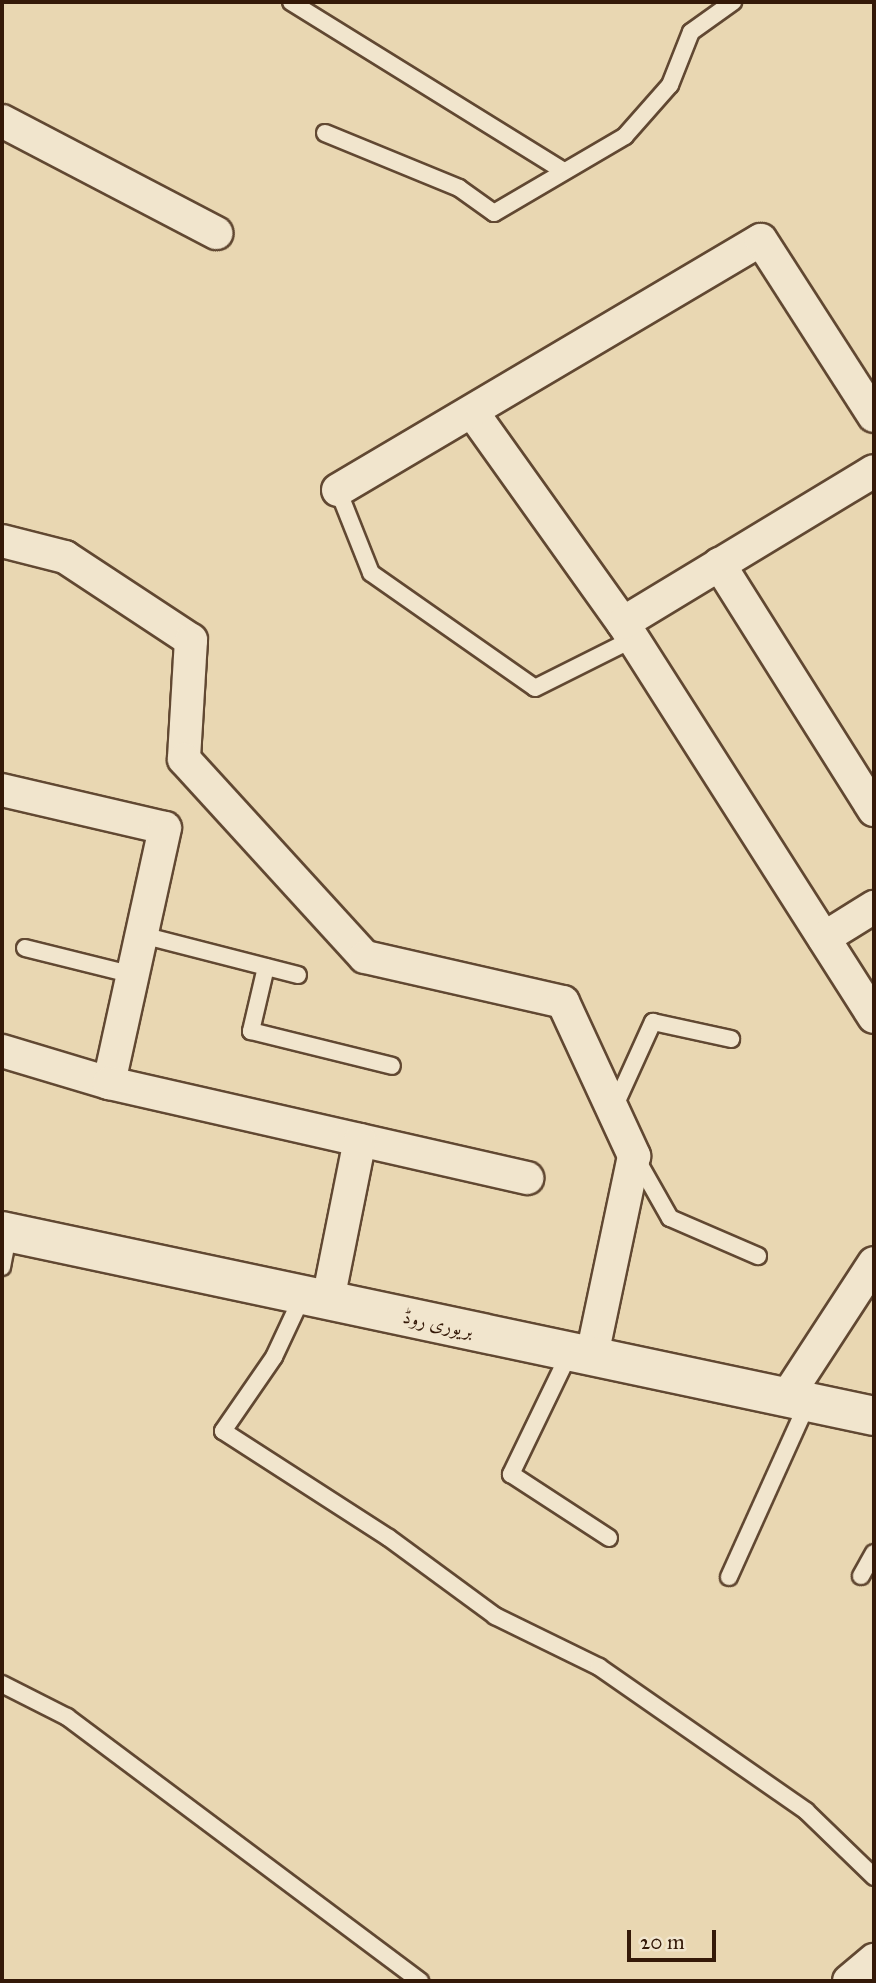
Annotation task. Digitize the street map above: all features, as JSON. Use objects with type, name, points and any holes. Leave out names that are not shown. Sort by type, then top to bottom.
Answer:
[{"type":"main road","name":"بریوری روڈ","points":[[4,1243],[316,1297],[874,1416]]},
{"type":"street","points":[[2,121],[215,233]]},
{"type":"street","points":[[338,490],[473,413],[761,240],[874,415]]},
{"type":"street","points":[[473,413],[628,631],[874,1017]]},
{"type":"street","points":[[628,631],[719,564],[874,471]]},
{"type":"street","points":[[2,541],[65,557],[191,640],[184,760],[365,957],[563,1002],[634,1156],[581,1354]]},
{"type":"street","points":[[719,564],[874,810]]},
{"type":"street","points":[[2,790],[165,828],[109,1083]]},
{"type":"street","points":[[824,939],[874,907]]},
{"type":"street","points":[[2,1051],[109,1083],[527,1178]]},
{"type":"street","points":[[316,1297],[359,1140]]},
{"type":"street","points":[[797,1400],[874,1263]]},
{"type":"street","points":[[849,1981],[874,1961]]},
{"type":"lane","points":[[291,2],[564,171]]},
{"type":"lane","points":[[325,133],[459,188],[494,213],[625,136],[670,85],[691,32],[733,2]]},
{"type":"lane","points":[[338,490],[371,573],[536,688],[628,631]]},
{"type":"lane","points":[[142,935],[298,975]]},
{"type":"lane","points":[[25,948],[133,975]]},
{"type":"lane","points":[[266,967],[251,1031],[392,1066]]},
{"type":"lane","points":[[613,1110],[653,1022],[732,1040]]},
{"type":"lane","points":[[634,1156],[670,1218],[758,1256]]},
{"type":"lane","points":[[316,1297],[223,1431],[389,1538],[495,1616],[599,1667],[806,1811],[874,1877]]},
{"type":"lane","points":[[581,1354],[511,1474],[609,1538]]},
{"type":"lane","points":[[729,1577],[797,1400]]},
{"type":"lane","points":[[861,1576],[874,1553]]},
{"type":"lane","points":[[2,1684],[67,1717],[420,1981]]}]
